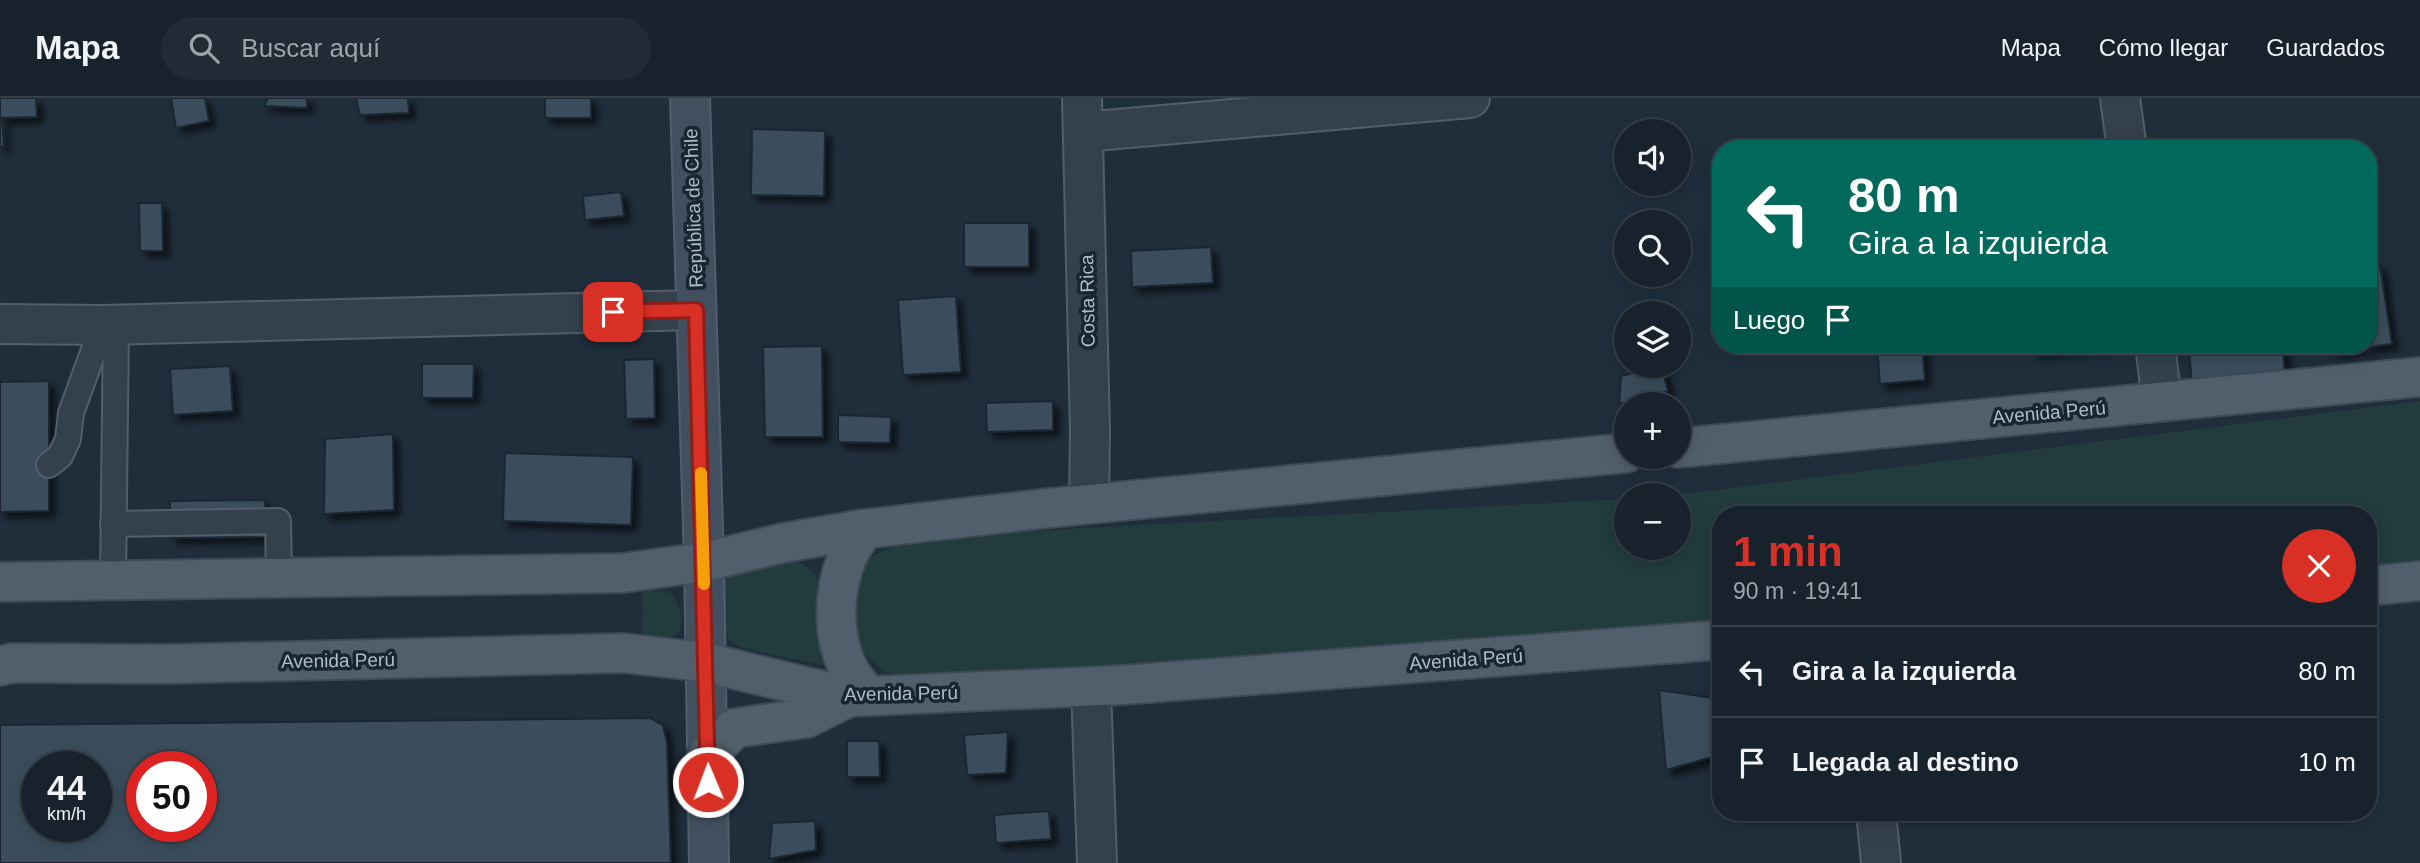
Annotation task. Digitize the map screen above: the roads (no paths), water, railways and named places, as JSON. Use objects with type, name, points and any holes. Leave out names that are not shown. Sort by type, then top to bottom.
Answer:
[{"type":"main road","name":"República de Chile","points":[[690,98],[704,562],[709,863]]},
{"type":"main road","name":"Avenida Perú","points":[[1691,447],[2420,377]]},
{"type":"main road","points":[[0,582],[623,573],[704,562],[783,542],[864,529],[1089,504],[1614,454]]},
{"type":"main road","points":[[707,756],[735,728],[807,718],[859,696],[841,646],[836,616],[838,585],[844,565],[864,529]]},
{"type":"main road","points":[[2377,585],[2420,581]]},
{"type":"main road","name":"Avenida Perú","points":[[0,666],[12,663],[167,664],[623,653],[704,662],[859,696],[1091,687],[1712,641]]},
{"type":"street","points":[[2120,98],[2126,140]]},
{"type":"street","points":[[1083,115],[1458,99]]},
{"type":"street","name":"Costa Rica","points":[[1083,115],[1090,431],[1089,504]]},
{"type":"street","points":[[0,324],[109,325],[696,310]]},
{"type":"street","points":[[2156,354],[2162,402]]},
{"type":"street","points":[[1091,687],[1097,863]]},
{"type":"street","points":[[1877,821],[1881,863]]},
{"type":"lane","points":[[49,465],[60,456],[68,439],[59,417],[109,325]]},
{"type":"lane","points":[[109,325],[113,582]]},
{"type":"lane","points":[[113,524],[278,522],[279,579]]}]
